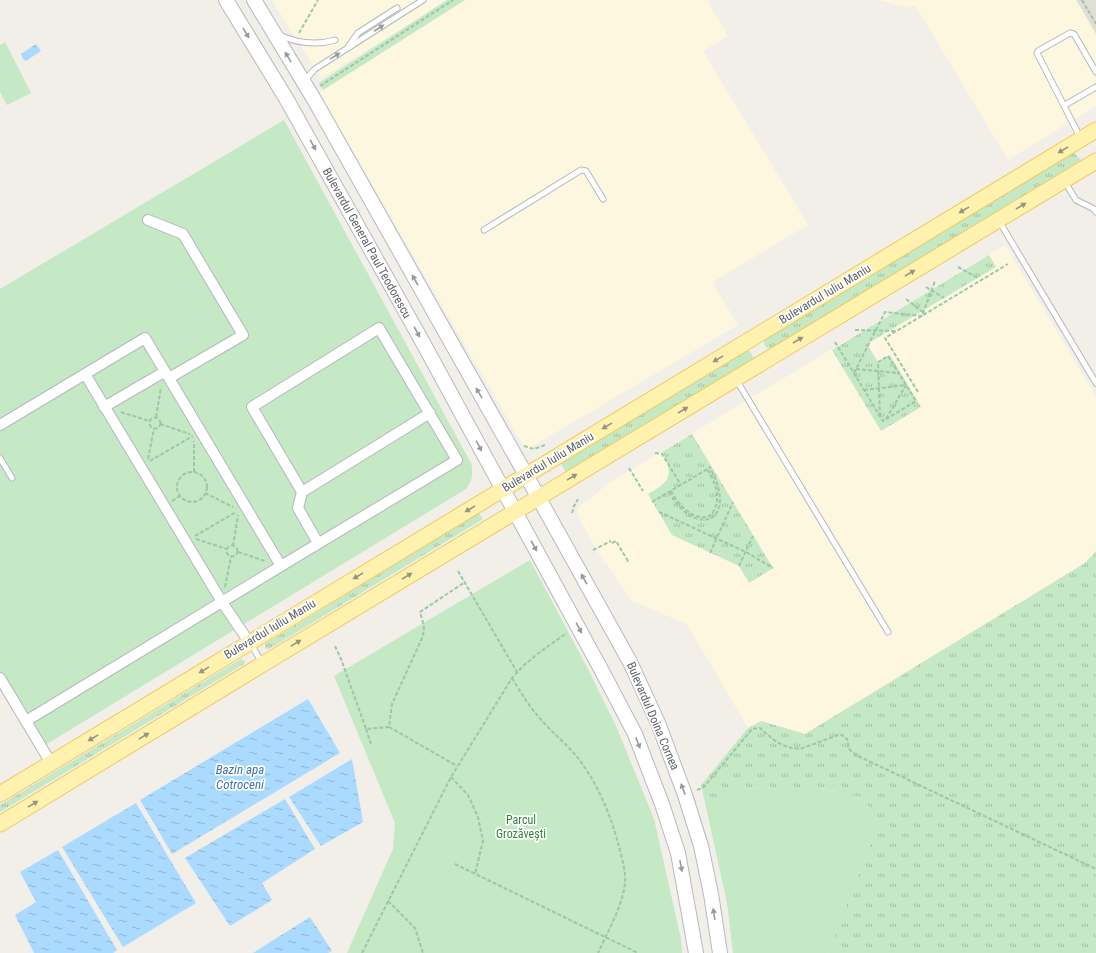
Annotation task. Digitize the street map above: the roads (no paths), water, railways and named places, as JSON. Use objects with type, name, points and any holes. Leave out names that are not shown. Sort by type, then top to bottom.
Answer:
[{"type":"main road","name":"Bulevardul General Paul Teodorescu","points":[[226,0],[288,100],[516,512]]},
{"type":"main road","name":"Bulevardul General Paul Teodorescu","points":[[254,0],[303,82],[539,497]]},
{"type":"main road","name":"Bulevardul Iuliu Maniu","points":[[0,794],[1096,130]]},
{"type":"main road","name":"Bulevardul Iuliu Maniu","points":[[0,824],[1096,161]]},
{"type":"main road","name":"Bulevardul Doina Cornea","points":[[539,497],[630,662],[658,723],[685,795],[701,846],[711,894],[720,953]]},
{"type":"main road","name":"Bulevardul Doina Cornea","points":[[516,512],[578,625],[635,734],[662,804],[678,853],[696,953]]},
{"type":"main road","points":[[0,786],[20,782]]},
{"type":"street","points":[[104,407],[242,334],[183,234],[148,220]]},
{"type":"street","points":[[26,721],[457,460],[379,328],[252,407],[302,492]]},
{"type":"street","points":[[0,425],[145,338],[282,566]]},
{"type":"street","points":[[84,374],[222,602],[249,642]]},
{"type":"street","points":[[318,544],[298,508],[302,492],[430,413]]},
{"type":"street","points":[[0,678],[51,763]]},
{"type":"lane","points":[[303,82],[315,69],[423,0]]},
{"type":"lane","points":[[346,49],[358,33],[397,8]]},
{"type":"lane","points":[[274,32],[289,39],[304,43],[319,44],[335,40]]},
{"type":"lane","points":[[1082,139],[1038,55],[1038,51],[1072,33],[1096,72]]},
{"type":"lane","points":[[1065,105],[1096,87]]},
{"type":"lane","points":[[484,230],[581,170],[586,171],[603,199]]},
{"type":"lane","points":[[1064,180],[1076,200],[1094,209],[1096,212]]},
{"type":"lane","points":[[998,220],[1096,383]]},
{"type":"lane","points":[[735,378],[888,632]]},
{"type":"lane","points":[[0,458],[12,478]]},
{"type":"lane","points":[[249,642],[263,664]]},
{"type":"water","points":[[36,44],[41,51],[26,61],[23,59],[21,54]]},
{"type":"water","name":"Bazin apa Cotroceni","points":[[308,699],[340,753],[172,854],[140,800]]},
{"type":"water","name":"Bazin apa Cotroceni","points":[[352,759],[363,822],[321,846],[289,797]]},
{"type":"water","name":"Bazin apa Cotroceni","points":[[285,799],[315,849],[262,883],[272,900],[230,926],[185,858]]},
{"type":"water","points":[[136,803],[196,903],[123,947],[62,847]]},
{"type":"water","points":[[58,850],[117,950],[113,953],[34,953],[15,915],[36,902],[20,872]]},
{"type":"water","points":[[310,917],[332,951],[328,953],[253,953]]},
{"type":"park label","name":"Parcul Grozăvești","points":[[521,827]]}]
